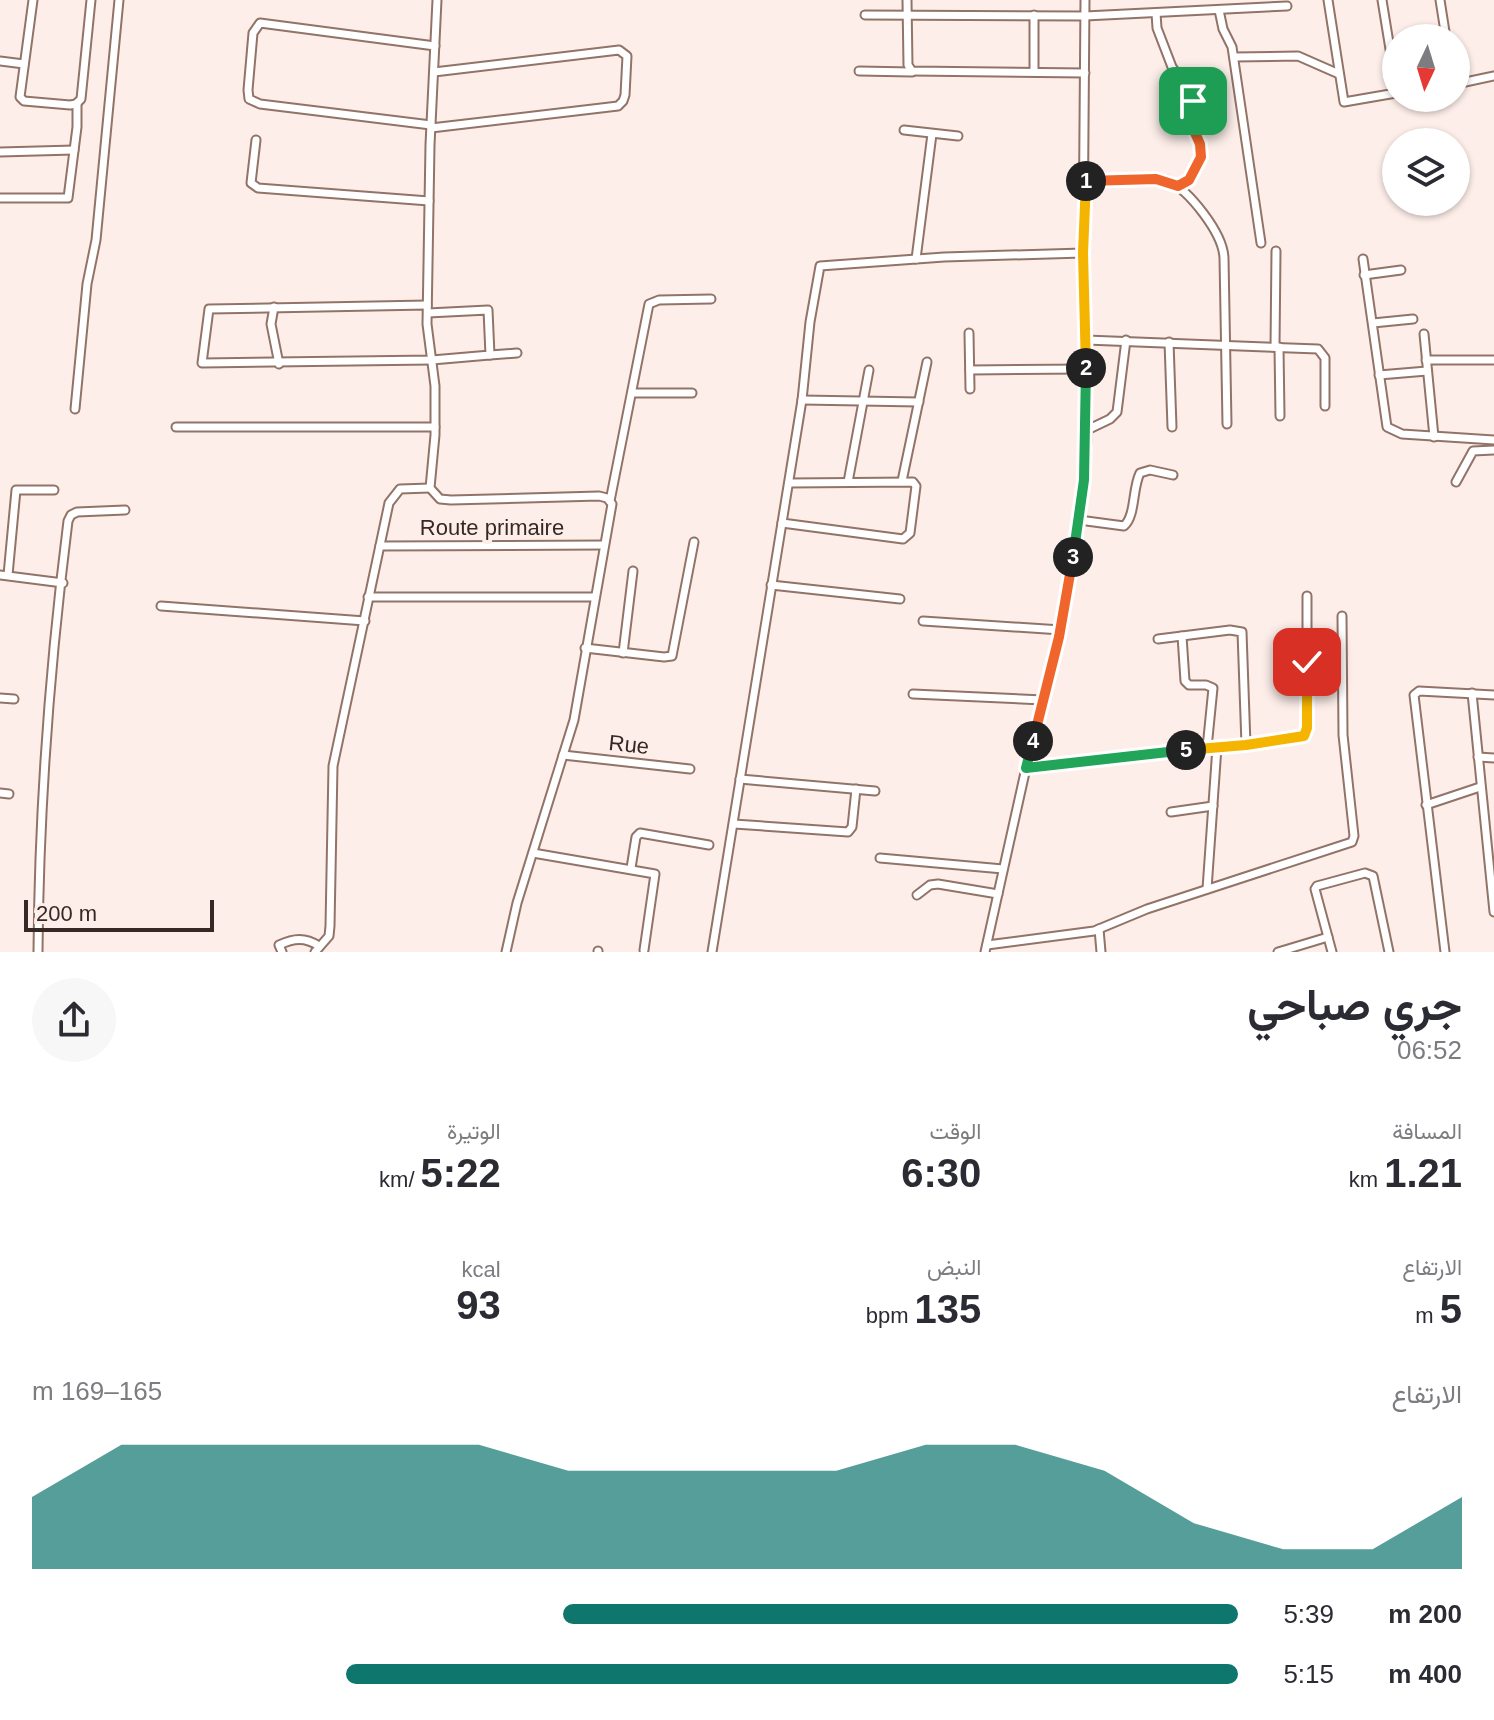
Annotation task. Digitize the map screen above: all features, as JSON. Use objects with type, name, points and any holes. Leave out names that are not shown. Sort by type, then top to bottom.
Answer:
[{"type":"street","points":[[33,0],[20,93],[22,100],[77,103]]},
{"type":"street","points":[[0,198],[68,198],[91,0]]},
{"type":"street","points":[[75,409],[87,284],[96,240],[119,0]]},
{"type":"street","points":[[437,0],[429,201],[428,309],[435,427],[430,488],[440,499],[451,500],[599,496],[610,501]]},
{"type":"street","points":[[907,0],[909,68],[918,72]]},
{"type":"street","points":[[1085,0],[1083,253],[1087,430],[1084,480],[1061,630],[986,948],[1086,933],[1207,889],[1347,844],[1354,839],[1343,735],[1342,616]]},
{"type":"street","points":[[1328,0],[1344,102],[1382,95]]},
{"type":"street","points":[[1382,0],[1386,24]]},
{"type":"street","points":[[1440,0],[1444,24]]},
{"type":"street","points":[[865,15],[1085,16],[1287,6]]},
{"type":"street","points":[[1219,10],[1234,57],[1261,243]]},
{"type":"street","points":[[1156,13],[1157,28],[1172,67],[1191,94],[1192,126],[1200,144],[1201,157],[1196,171],[1189,180],[1178,186]]},
{"type":"street","points":[[1034,15],[1034,72]]},
{"type":"street","points":[[434,72],[619,50],[627,56],[625,95],[618,106],[431,126],[260,104],[249,99],[253,33],[260,23],[435,46]]},
{"type":"street","points":[[1234,57],[1298,56],[1339,74]]},
{"type":"street","points":[[0,61],[24,64]]},
{"type":"street","points":[[859,71],[1085,73]]},
{"type":"street","points":[[1470,81],[1494,76]]},
{"type":"street","points":[[904,130],[958,136]]},
{"type":"street","points":[[916,259],[932,134]]},
{"type":"street","points":[[256,140],[251,183],[258,188],[429,201]]},
{"type":"street","points":[[0,152],[74,150]]},
{"type":"street","points":[[1084,181],[1156,179],[1178,186],[1206,217],[1221,240],[1225,270],[1227,424]]},
{"type":"street","points":[[1276,251],[1280,416]]},
{"type":"street","points":[[712,952],[802,400],[813,296],[821,265],[1083,253]]},
{"type":"street","points":[[1363,259],[1387,427],[1402,434],[1494,440]]},
{"type":"street","points":[[1364,275],[1401,270]]},
{"type":"street","points":[[506,952],[517,903],[578,702],[585,648],[612,510],[610,501],[649,304],[659,300],[711,299]]},
{"type":"street","points":[[274,307],[271,324],[279,364]]},
{"type":"street","points":[[490,355],[488,310],[274,307],[209,309],[202,363],[432,360],[517,353]]},
{"type":"street","points":[[1373,323],[1413,319]]},
{"type":"street","points":[[969,333],[970,389]]},
{"type":"street","points":[[1424,334],[1434,437]]},
{"type":"street","points":[[1086,340],[1318,349],[1325,358],[1325,406]]},
{"type":"street","points":[[1087,430],[1115,416],[1117,412],[1126,340]]},
{"type":"street","points":[[1169,342],[1172,427]]},
{"type":"street","points":[[1426,360],[1494,360]]},
{"type":"street","points":[[902,481],[927,362]]},
{"type":"street","points":[[970,370],[1086,369]]},
{"type":"street","points":[[848,482],[869,370]]},
{"type":"street","points":[[1379,375],[1427,371]]},
{"type":"street","points":[[633,393],[692,393]]},
{"type":"street","points":[[802,400],[919,402]]},
{"type":"street","points":[[176,427],[435,427]]},
{"type":"street","points":[[1456,482],[1473,451],[1494,450]]},
{"type":"street","points":[[1079,520],[1124,526],[1130,519],[1135,483],[1140,473],[1150,470],[1173,475]]},
{"type":"street","points":[[782,523],[906,539],[910,533],[916,486],[913,482],[789,483]]},
{"type":"street","points":[[282,952],[279,945],[291,940],[308,939],[317,949],[329,936],[333,766],[389,503],[400,489],[430,488]]},
{"type":"street","points":[[54,490],[16,490],[4,575],[63,583]]},
{"type":"street","points":[[38,952],[42,822],[54,645],[71,515],[77,512],[125,510]]},
{"type":"street","points":[[585,648],[672,656],[694,542]]},
{"type":"street","name":"Route primaire","points":[[380,546],[604,545]]},
{"type":"street","points":[[623,653],[633,571]]},
{"type":"street","points":[[771,585],[900,599]]},
{"type":"street","points":[[1026,768],[1300,738],[1307,732],[1307,596]]},
{"type":"street","points":[[368,597],[595,597]]},
{"type":"street","points":[[161,606],[365,621]]},
{"type":"street","points":[[923,621],[1061,630]]},
{"type":"street","points":[[1158,639],[1230,630],[1242,632],[1246,745]]},
{"type":"street","points":[[1182,636],[1185,681],[1189,685],[1213,688],[1207,748]]},
{"type":"street","points":[[1445,952],[1414,695],[1419,691],[1494,695]]},
{"type":"street","points":[[1472,693],[1494,912]]},
{"type":"street","points":[[913,694],[1043,700]]},
{"type":"street","points":[[0,698],[14,699]]},
{"type":"street","points":[[1207,889],[1217,747]]},
{"type":"street","name":"Rue","points":[[563,755],[690,769]]},
{"type":"street","points":[[1478,757],[1494,758]]},
{"type":"street","points":[[740,779],[875,791]]},
{"type":"street","points":[[1426,805],[1480,787]]},
{"type":"street","points":[[734,824],[848,832],[852,827],[856,789]]},
{"type":"street","points":[[1171,812],[1213,806]]},
{"type":"street","points":[[631,868],[636,837],[640,833],[709,845]]},
{"type":"street","points":[[533,853],[653,873],[656,878],[644,950]]},
{"type":"street","points":[[880,858],[1003,869]]},
{"type":"street","points":[[1332,952],[1315,889],[1365,873],[1371,874],[1375,881],[1389,952]]},
{"type":"street","points":[[917,895],[930,885],[938,884],[998,894]]},
{"type":"street","points":[[1099,929],[1101,952]]},
{"type":"street","points":[[1278,952],[1328,937]]},
{"type":"route","points":[[1193,101],[1192,126],[1200,144],[1201,157],[1189,180],[1178,186],[1156,179],[1084,181],[1087,430],[1084,480],[1067,599],[1026,768],[1300,738],[1307,732],[1307,662]]}]
